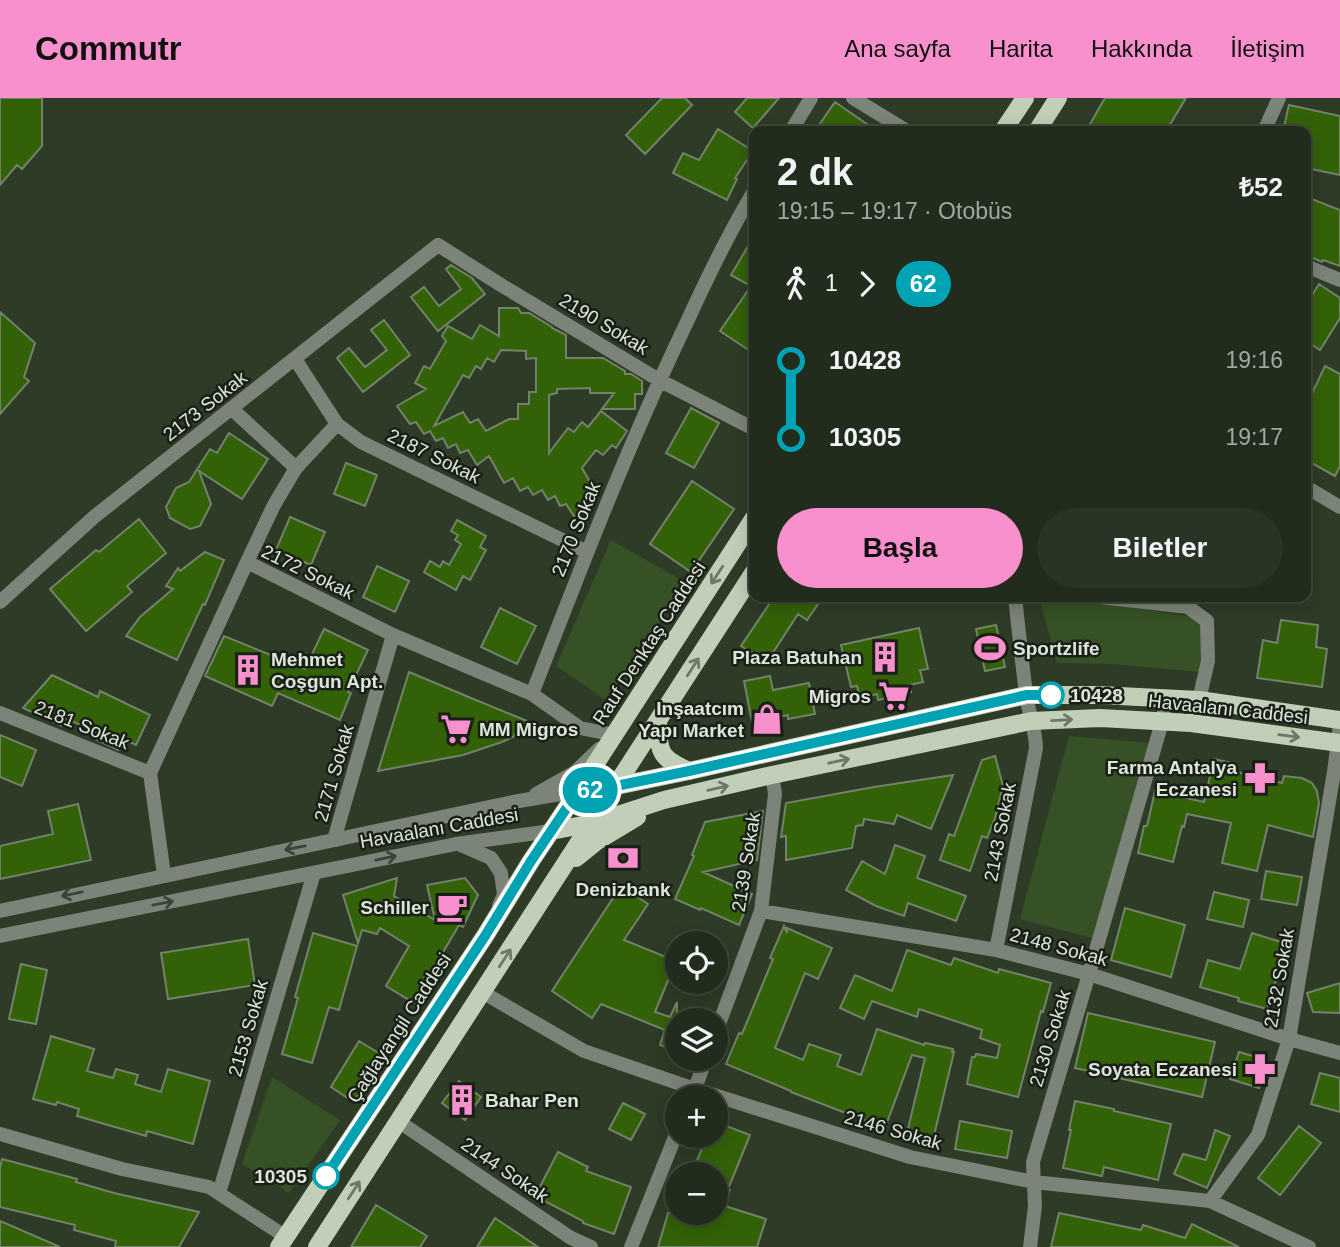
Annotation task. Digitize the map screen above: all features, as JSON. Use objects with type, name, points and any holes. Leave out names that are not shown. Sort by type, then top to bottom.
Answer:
[{"type":"main road","points":[[1006,126],[1025,98]]},
{"type":"main road","points":[[1040,126],[1058,98]]},
{"type":"main road","name":"Rauf Denktaş Caddesi","points":[[551,831],[749,526]]},
{"type":"main road","points":[[317,1247],[749,580]]},
{"type":"main road","name":"Havaalanı Caddesi","points":[[578,791],[689,771],[1027,695],[1199,700],[1339,733]]},
{"type":"main road","name":"Havaalanı Caddesi","points":[[551,831],[593,823],[663,800],[772,775],[1031,721],[1100,718],[1339,733]]},
{"type":"main road","points":[[658,722],[662,754],[672,763],[689,771]]},
{"type":"main road","points":[[562,870],[597,841],[663,800]]},
{"type":"main road","name":"Çağlayangil Caddesi","points":[[283,1242],[551,831]]},
{"type":"street","points":[[794,126],[811,98]]},
{"type":"street","points":[[853,98],[899,126]]},
{"type":"street","points":[[1266,126],[1279,98]]},
{"type":"street","name":"2170 Sokak","points":[[532,694],[587,552],[659,380],[730,230],[749,199]]},
{"type":"street","name":"2190 Sokak","points":[[438,245],[659,380],[749,426]]},
{"type":"street","name":"2173 Sokak","points":[[0,602],[93,517],[438,245]]},
{"type":"street","points":[[1311,268],[1340,280]]},
{"type":"street","name":"2187 Sokak","points":[[295,359],[337,424],[361,442],[587,552]]},
{"type":"street","points":[[232,409],[296,468]]},
{"type":"street","points":[[247,562],[274,505],[296,468],[337,424]]},
{"type":"street","points":[[1311,490],[1340,507]]},
{"type":"street","name":"2172 Sokak","points":[[150,774],[247,562],[393,635],[532,694],[580,728],[613,735]]},
{"type":"street","name":"2143 Sokak","points":[[996,950],[1037,748],[1027,695],[1016,602]]},
{"type":"street","points":[[1144,602],[1188,607],[1207,621],[1208,661],[1199,700]]},
{"type":"street","name":"2171 Sokak","points":[[334,840],[393,635]]},
{"type":"street","name":"2130 Sokak","points":[[1030,1247],[1035,1206],[1032,1162],[1090,974],[1167,698]]},
{"type":"street","name":"2181 Sokak","points":[[0,713],[150,774]]},
{"type":"street","name":"2132 Sokak","points":[[1210,1201],[1258,1135],[1289,1038],[1339,733]]},
{"type":"street","points":[[525,800],[575,772],[613,735]]},
{"type":"street","points":[[150,774],[164,875]]},
{"type":"street","name":"2139 Sokak","points":[[725,1008],[761,911],[775,794],[772,775]]},
{"type":"street","name":"Havaalanı Caddesi","points":[[0,911],[578,791]]},
{"type":"street","name":"Havaalanı Caddesi","points":[[0,936],[456,844],[551,831]]},
{"type":"street","points":[[456,844],[491,858],[501,873],[504,895],[485,936]]},
{"type":"street","name":"2153 Sokak","points":[[219,1194],[314,873]]},
{"type":"street","name":"2148 Sokak","points":[[761,911],[996,950],[1090,974],[1340,1053]]},
{"type":"street","name":"2146 Sokak","points":[[482,992],[584,1051],[672,1085]]},
{"type":"street","name":"2146 Sokak","points":[[728,1103],[910,1157],[1034,1182],[1210,1201],[1307,1246]]},
{"type":"street","name":"2144 Sokak","points":[[398,1121],[569,1242],[592,1247]]},
{"type":"street","points":[[0,1134],[122,1169],[209,1187],[283,1242]]},
{"type":"street","points":[[631,1247],[671,1148]]},
{"type":"green space","points":[[611,540],[687,583],[606,700],[556,666]]},
{"type":"green space","points":[[1040,602],[1094,602],[1193,617],[1203,626],[1201,672],[1111,664],[1057,663]]},
{"type":"green space","points":[[1069,736],[1149,743],[1092,938],[1020,919]]},
{"type":"green space","points":[[272,1077],[340,1120],[289,1193],[242,1164]]},
{"type":"building","points":[[0,98],[42,98],[42,146],[22,169],[17,165],[0,185]]},
{"type":"building","points":[[662,98],[685,98],[692,105],[645,154],[626,135]]},
{"type":"building","points":[[747,98],[779,98],[755,126],[751,126],[735,112]]},
{"type":"building","points":[[1105,98],[1186,98],[1169,126],[1089,126]]},
{"type":"building","points":[[835,102],[870,126],[818,126]]},
{"type":"building","points":[[1289,105],[1340,116],[1340,175],[1311,169],[1311,126],[1284,126]]},
{"type":"building","points":[[718,129],[749,148],[749,157],[735,178],[737,179],[727,200],[673,173],[683,153],[699,160]]},
{"type":"building","points":[[1311,199],[1340,210],[1340,266],[1323,260],[1322,262],[1311,257]]},
{"type":"building","points":[[749,244],[749,285],[731,275]]},
{"type":"building","points":[[451,265],[472,278],[485,294],[438,331],[411,297],[424,287],[439,306],[461,289],[446,269]]},
{"type":"building","points":[[1319,284],[1340,298],[1340,318],[1320,350],[1311,344],[1311,297]]},
{"type":"building","points":[[749,289],[749,346],[747,349],[720,331]]},
{"type":"building","points":[[499,308],[518,308],[521,313],[529,313],[566,335],[566,358],[603,358],[625,371],[625,374],[631,374],[642,381],[642,394],[635,394],[635,409],[602,409],[614,393],[590,393],[590,388],[557,389],[557,393],[549,395],[549,453],[568,428],[574,432],[582,422],[588,427],[601,411],[627,431],[616,448],[612,445],[603,455],[596,450],[582,468],[596,492],[586,503],[582,514],[574,516],[566,504],[560,506],[555,496],[548,500],[542,490],[533,495],[528,487],[520,491],[513,478],[504,483],[489,456],[477,465],[468,450],[460,453],[456,444],[448,448],[443,438],[436,441],[430,431],[424,434],[416,422],[410,424],[397,406],[426,389],[415,383],[424,366],[430,369],[446,341],[442,336],[448,326],[472,339],[480,325],[499,336]],"holes":[[[501,350],[526,351],[526,359],[536,358],[536,392],[529,392],[529,404],[518,404],[518,419],[509,419],[486,431],[478,419],[470,423],[463,412],[434,426],[463,375],[469,378],[476,366],[481,369],[487,358],[494,362]]]},
{"type":"building","points":[[0,312],[35,343],[24,377],[29,381],[0,414]]},
{"type":"building","points":[[384,320],[410,355],[363,392],[337,358],[349,348],[365,367],[387,350],[371,330]]},
{"type":"building","points":[[1325,366],[1340,374],[1340,466],[1335,476],[1311,463],[1311,395]]},
{"type":"building","points":[[691,408],[719,423],[694,468],[666,453]]},
{"type":"building","points":[[229,433],[268,459],[242,499],[199,471],[211,504],[200,526],[190,529],[170,518],[166,507],[176,488],[189,482],[210,449],[217,453]]},
{"type":"building","points":[[346,463],[377,475],[365,506],[334,494]]},
{"type":"building","points":[[692,481],[734,509],[691,572],[650,544]]},
{"type":"building","points":[[290,517],[325,532],[311,565],[276,550]]},
{"type":"building","points":[[139,519],[166,553],[127,586],[132,592],[86,631],[50,589],[96,550],[99,552]]},
{"type":"building","points":[[457,520],[486,536],[480,547],[486,550],[470,580],[463,576],[456,590],[424,572],[430,561],[440,567],[443,561],[449,565],[461,544],[455,540],[458,535],[451,531]]},
{"type":"building","points":[[205,552],[224,560],[177,660],[126,636],[140,617],[173,589],[166,586],[178,568],[180,571]]},
{"type":"building","points":[[377,566],[409,581],[395,612],[363,597]]},
{"type":"building","points":[[771,602],[820,602],[807,620],[798,614],[767,662],[741,646]]},
{"type":"building","points":[[500,608],[536,626],[517,664],[481,647]]},
{"type":"building","points":[[1281,620],[1318,625],[1316,647],[1327,649],[1322,687],[1257,678],[1263,640],[1277,643]]},
{"type":"building","name":"Sportzlife","points":[[996,625],[1005,667],[985,671],[976,629]]},
{"type":"building","name":"Plaza Batuhan","points":[[919,628],[928,669],[920,670],[923,682],[909,685],[911,692],[878,700],[877,694],[860,698],[857,686],[851,687],[841,645]]},
{"type":"building","points":[[324,629],[368,650],[348,692],[351,693],[340,720],[278,693],[272,706],[205,676],[224,636],[305,669]]},
{"type":"building","name":"MM Migros","points":[[409,672],[527,721],[513,737],[502,742],[463,755],[378,771]]},
{"type":"building","points":[[52,675],[98,697],[100,691],[150,715],[136,745],[123,739],[118,750],[97,740],[99,734],[66,718],[62,726],[23,708]]},
{"type":"building","points":[[770,676],[773,690],[809,683],[815,714],[788,719],[788,715],[752,722],[744,681]]},
{"type":"building","points":[[0,735],[36,750],[22,786],[0,777]]},
{"type":"building","points":[[995,756],[1003,786],[995,818],[987,838],[982,836],[970,871],[940,860],[949,834],[954,836],[982,760]]},
{"type":"building","points":[[1214,759],[1232,763],[1230,770],[1282,783],[1284,776],[1302,778],[1312,783],[1319,803],[1313,837],[1268,825],[1257,871],[1222,863],[1231,823],[1187,814],[1173,862],[1138,853],[1155,791],[1204,802]]},
{"type":"building","points":[[953,775],[931,829],[897,815],[894,824],[864,819],[863,825],[856,826],[852,848],[786,860],[786,836],[781,837],[786,803]]},
{"type":"building","points":[[78,804],[91,860],[0,879],[0,846],[53,834],[48,811]]},
{"type":"building","points":[[763,811],[757,860],[703,872],[752,894],[739,925],[675,899],[705,822]]},
{"type":"building","points":[[895,845],[925,856],[917,878],[966,896],[956,921],[908,903],[904,916],[876,906],[846,890],[862,861],[885,874]]},
{"type":"building","points":[[1266,871],[1302,877],[1297,905],[1261,899]]},
{"type":"building","points":[[397,878],[394,896],[435,920],[427,885],[465,878],[478,895],[463,927],[459,925],[435,966],[440,969],[419,1006],[386,986],[409,946],[380,928],[377,934],[362,930],[358,943],[343,895]]},
{"type":"building","points":[[621,886],[648,904],[624,940],[665,957],[665,988],[655,1012],[665,1015],[665,1030],[601,1004],[592,1018],[552,991]]},
{"type":"building","points":[[1214,892],[1249,900],[1243,927],[1207,919]]},
{"type":"building","points":[[1125,908],[1185,925],[1171,977],[1111,960]]},
{"type":"building","points":[[784,926],[787,933],[787,928],[832,948],[818,979],[805,973],[775,1048],[803,1060],[809,1044],[841,1055],[837,1066],[861,1075],[877,1029],[924,1045],[925,1043],[953,1049],[932,1144],[906,1137],[925,1058],[912,1055],[885,1128],[728,1065],[739,1033],[742,1034],[773,959],[770,958]]},
{"type":"building","points":[[313,933],[357,946],[339,1010],[329,1007],[312,1063],[282,1054]]},
{"type":"building","points":[[1252,933],[1287,944],[1267,1009],[1200,987],[1208,960],[1240,969]]},
{"type":"building","points":[[248,939],[255,985],[168,999],[161,953]]},
{"type":"building","points":[[907,950],[951,965],[954,958],[998,973],[999,969],[1051,983],[1018,1097],[967,1084],[972,1057],[976,1054],[997,1058],[1000,1045],[980,1038],[982,1030],[919,1009],[917,1017],[872,1001],[864,1019],[840,1008],[855,975],[892,991]]},
{"type":"building","points":[[21,964],[47,970],[36,1024],[9,1019]]},
{"type":"building","points":[[1340,983],[1340,1013],[1313,1012],[1307,993]]},
{"type":"building","points":[[1088,1013],[1215,1042],[1202,1097],[1075,1068]]},
{"type":"building","points":[[665,1030],[665,1047],[660,1045]]},
{"type":"building","points":[[51,1036],[94,1049],[87,1071],[113,1078],[116,1069],[138,1075],[135,1084],[161,1092],[168,1069],[210,1081],[193,1144],[147,1131],[146,1136],[77,1116],[79,1109],[57,1102],[56,1105],[33,1099]]},
{"type":"building","points":[[359,1041],[382,1055],[354,1102],[331,1087]]},
{"type":"building","points":[[1239,1052],[1267,1060],[1259,1088],[1230,1079]]},
{"type":"building","points":[[1320,1073],[1340,1078],[1340,1112],[1311,1104]]},
{"type":"building","name":"Bahar Pen","points":[[459,1081],[481,1097],[465,1120],[442,1103]]},
{"type":"building","points":[[1075,1101],[1171,1124],[1158,1180],[1104,1167],[1102,1176],[1063,1168]]},
{"type":"building","points":[[623,1103],[645,1114],[631,1140],[609,1129]]},
{"type":"building","points":[[960,1121],[1012,1131],[1007,1158],[955,1149]]},
{"type":"building","points":[[1299,1126],[1321,1143],[1280,1195],[1258,1178]]},
{"type":"building","points":[[728,1127],[750,1135],[728,1189],[728,1162],[696,1162],[702,1148],[728,1148]]},
{"type":"building","points":[[1215,1130],[1230,1136],[1207,1188],[1174,1174],[1183,1154],[1206,1160]]},
{"type":"building","points":[[558,1152],[588,1167],[586,1171],[631,1187],[614,1234],[583,1223],[535,1196]]},
{"type":"building","points":[[2,1159],[77,1179],[76,1182],[114,1193],[199,1212],[179,1247],[115,1247],[116,1241],[74,1230],[75,1225],[0,1207]]},
{"type":"building","points":[[376,1205],[427,1236],[420,1247],[351,1247]]},
{"type":"building","points":[[728,1207],[766,1219],[757,1247],[658,1247],[665,1223],[728,1225]]},
{"type":"building","points":[[1059,1213],[1141,1230],[1143,1225],[1185,1238],[1192,1224],[1239,1247],[1051,1247]]},
{"type":"building","points":[[495,1218],[538,1247],[477,1247]]},
{"type":"building","points":[[0,1221],[60,1247],[0,1247]]},
{"type":"bus line","name":"62","points":[[326,1176],[578,791],[689,771],[1027,695],[1051,695]]},
{"type":"place","name":"Sportzlife","points":[[990,648]]},
{"type":"place","name":"Plaza Batuhan","points":[[885,657]]},
{"type":"place","name":"Mehmet Coşgun Apt.","points":[[248,670]]},
{"type":"place","name":"10428","points":[[1051,695]]},
{"type":"place","name":"Migros","points":[[894,696]]},
{"type":"place","name":"Inşaatcım Yapı Market","points":[[767,719]]},
{"type":"place","name":"MM Migros","points":[[456,729]]},
{"type":"place","name":"Farma Antalya Eczanesi","points":[[1260,778]]},
{"type":"place","name":"Denizbank","points":[[623,858]]},
{"type":"place","name":"Schiller","points":[[452,907]]},
{"type":"place","name":"Soyata Eczanesi","points":[[1260,1069]]},
{"type":"place","name":"Bahar Pen","points":[[462,1100]]},
{"type":"place","name":"10305","points":[[326,1176]]}]
